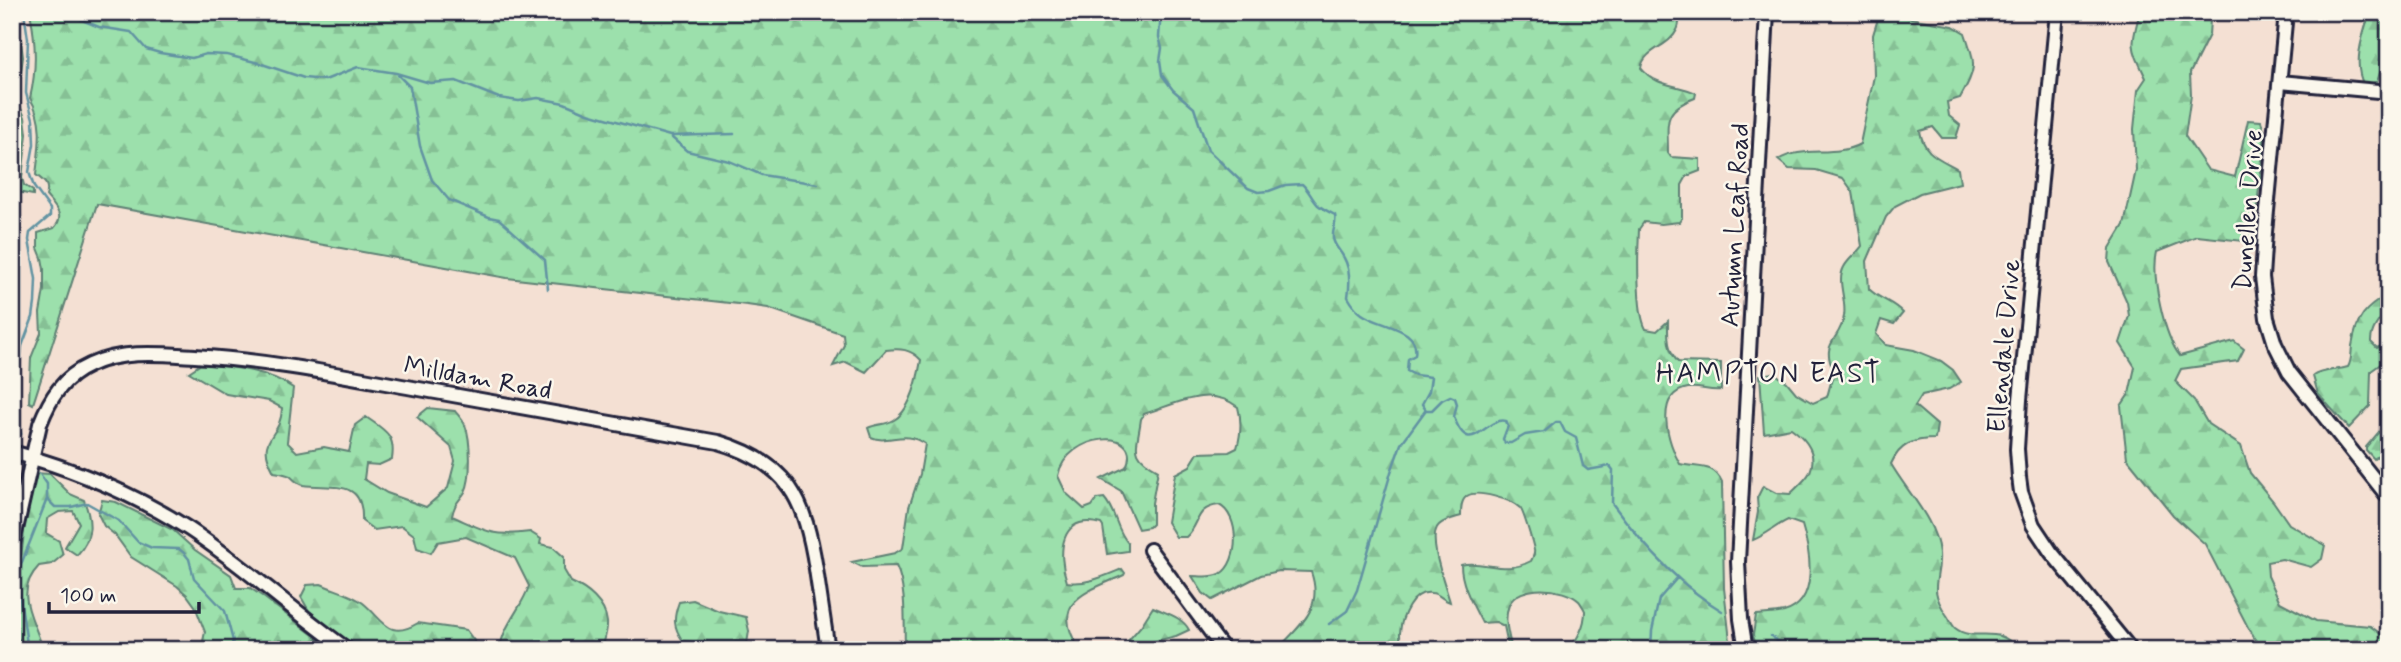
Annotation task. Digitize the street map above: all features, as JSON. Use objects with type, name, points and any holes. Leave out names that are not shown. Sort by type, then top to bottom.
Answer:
[{"type":"street","name":"Autumn Leaf Road","points":[[1746,650],[1741,619],[1738,562],[1767,12]]},
{"type":"street","name":"Ellendale Drive","points":[[2057,12],[2020,400],[2018,477],[2026,508],[2042,539],[2131,650]]},
{"type":"street","name":"Dunellen Drive","points":[[2286,12],[2263,261],[2263,293],[2267,318],[2275,344],[2289,372],[2389,498]]},
{"type":"street","points":[[2280,82],[2389,92]]},
{"type":"street","name":"Milldam Road","points":[[12,547],[32,457],[48,404],[57,389],[71,376],[90,365],[138,354],[267,362],[718,442],[754,456],[785,480],[806,517],[828,650]]},
{"type":"street","points":[[12,452],[108,484],[190,530],[348,650]]},
{"type":"street","points":[[1150,550],[1224,650]]},
{"type":"green space","points":[[12,12],[17,12],[23,57],[17,100],[25,117],[27,134],[22,178],[24,185],[33,191],[33,195],[12,191]]},
{"type":"green space","points":[[30,12],[1680,12],[1679,26],[1673,36],[1647,56],[1641,68],[1653,79],[1696,93],[1695,98],[1677,107],[1669,118],[1668,153],[1671,157],[1700,159],[1700,171],[1687,176],[1682,185],[1682,218],[1679,222],[1644,222],[1639,229],[1639,295],[1646,329],[1657,331],[1668,321],[1670,348],[1678,362],[1721,363],[1721,390],[1688,388],[1677,392],[1670,400],[1666,421],[1671,445],[1680,464],[1710,469],[1722,482],[1724,588],[1731,650],[1566,650],[1580,632],[1585,610],[1572,596],[1553,590],[1531,590],[1514,598],[1507,610],[1512,650],[1509,650],[1504,626],[1496,622],[1482,623],[1465,587],[1461,565],[1512,567],[1531,561],[1534,550],[1520,508],[1502,499],[1472,494],[1465,498],[1461,516],[1439,525],[1436,531],[1436,551],[1450,602],[1431,593],[1424,593],[1413,600],[1403,620],[1400,650],[1277,650],[1308,616],[1314,596],[1311,572],[1279,571],[1261,575],[1212,600],[1203,593],[1192,576],[1217,575],[1227,568],[1235,539],[1231,518],[1219,505],[1205,509],[1186,537],[1176,537],[1167,522],[1175,474],[1190,466],[1198,453],[1229,452],[1237,448],[1240,428],[1238,407],[1227,400],[1203,397],[1191,398],[1144,414],[1141,419],[1137,450],[1143,460],[1158,470],[1152,503],[1152,524],[1149,527],[1138,529],[1121,491],[1101,479],[1126,467],[1129,454],[1125,445],[1115,440],[1088,443],[1075,450],[1064,461],[1058,476],[1066,493],[1084,509],[1092,506],[1097,499],[1104,498],[1128,543],[1128,551],[1107,554],[1103,527],[1101,524],[1087,522],[1077,524],[1065,538],[1062,559],[1067,582],[1088,581],[1122,569],[1125,573],[1085,593],[1070,609],[1068,620],[1071,633],[1080,650],[905,650],[903,596],[896,566],[862,567],[852,562],[895,553],[903,548],[909,507],[920,474],[925,444],[903,437],[877,439],[871,437],[868,428],[891,422],[905,409],[916,384],[921,360],[909,351],[886,350],[866,372],[846,362],[833,366],[844,345],[843,334],[768,308],[507,278],[97,204],[33,404],[29,402],[31,358],[41,333],[40,313],[44,290],[44,269],[38,248],[38,233],[54,228],[59,216],[46,196],[46,184],[36,175],[40,136],[38,117],[30,98],[35,55]]},
{"type":"green space","points":[[1880,12],[1919,12],[1910,18],[1953,26],[1965,33],[1973,60],[1970,79],[1960,98],[1947,102],[1949,116],[1960,125],[1956,138],[1942,138],[1933,127],[1920,131],[1929,151],[1958,169],[1960,183],[1920,193],[1895,206],[1886,217],[1867,261],[1869,289],[1903,313],[1894,324],[1881,320],[1876,334],[1886,345],[1914,350],[1941,361],[1953,370],[1961,382],[1949,389],[1922,395],[1915,406],[1937,425],[1935,439],[1908,444],[1891,464],[1927,518],[1937,541],[1937,597],[1955,628],[1971,634],[2003,637],[2018,650],[1757,650],[1753,635],[1756,615],[1784,612],[1795,606],[1803,598],[1810,574],[1808,548],[1802,525],[1788,520],[1753,540],[1758,512],[1757,498],[1763,486],[1776,493],[1790,494],[1808,475],[1812,465],[1809,447],[1791,428],[1764,433],[1760,375],[1774,373],[1796,393],[1813,403],[1827,397],[1834,371],[1830,361],[1830,347],[1844,316],[1842,273],[1848,261],[1862,246],[1853,192],[1843,178],[1816,170],[1789,169],[1778,160],[1798,153],[1840,150],[1860,144],[1874,76],[1873,35]]},
{"type":"green space","points":[[2140,12],[2199,12],[2210,20],[2209,35],[2190,73],[2191,95],[2185,136],[2208,170],[2235,177],[2248,120],[2261,121],[2265,134],[2253,242],[2197,236],[2157,252],[2156,276],[2160,306],[2169,335],[2180,356],[2234,341],[2244,349],[2238,361],[2181,369],[2175,381],[2194,400],[2208,424],[2241,446],[2250,473],[2289,524],[2325,545],[2322,559],[2311,567],[2282,559],[2267,562],[2268,576],[2280,602],[2316,621],[2370,626],[2389,640],[2389,650],[2263,650],[2252,635],[2205,544],[2173,515],[2127,458],[2121,406],[2129,394],[2135,367],[2120,343],[2129,316],[2127,302],[2109,262],[2110,248],[2124,225],[2136,170],[2134,129],[2138,90],[2146,78],[2134,46]]},
{"type":"green space","points":[[2370,12],[2389,12],[2389,44],[2377,82],[2364,85],[2359,58]]},
{"type":"green space","points":[[2389,294],[2389,311],[2376,325],[2371,342],[2377,348],[2389,342],[2389,358],[2371,371],[2370,406],[2349,428],[2318,394],[2313,376],[2348,367],[2359,320],[2373,304]]},
{"type":"green space","points":[[201,364],[261,373],[293,388],[287,442],[297,452],[324,447],[349,452],[355,425],[366,417],[387,433],[393,451],[392,459],[379,465],[366,464],[364,479],[387,493],[426,507],[448,488],[455,461],[451,447],[417,417],[428,408],[455,411],[467,431],[470,469],[465,492],[452,516],[473,526],[498,533],[530,532],[541,539],[540,544],[553,547],[564,557],[564,570],[571,582],[589,593],[606,615],[607,625],[602,650],[500,650],[504,633],[529,586],[515,558],[466,537],[438,542],[431,553],[417,548],[414,535],[402,526],[374,530],[362,521],[358,498],[352,492],[344,488],[301,484],[290,476],[274,472],[267,444],[278,427],[282,408],[269,401],[226,394],[189,372]]},
{"type":"green space","points":[[2389,420],[2387,442],[2374,459],[2366,447]]},
{"type":"green space","points":[[35,473],[50,474],[70,494],[84,500],[90,529],[86,542],[77,555],[65,547],[79,523],[73,511],[59,512],[47,519],[46,533],[59,541],[63,555],[52,564],[39,566],[27,587],[28,607],[43,650],[20,650],[22,644],[12,629],[12,573],[21,555],[28,486]]},
{"type":"green space","points":[[102,500],[116,502],[173,530],[195,550],[231,575],[236,588],[250,588],[325,644],[321,650],[201,650],[205,632],[195,606],[177,586],[131,557],[115,535],[104,526],[98,514]]},
{"type":"green space","points":[[321,584],[359,600],[393,629],[400,630],[418,623],[466,630],[475,642],[469,650],[356,650],[315,621],[301,597],[307,585]]},
{"type":"green space","points":[[693,600],[719,611],[746,617],[749,631],[746,650],[719,650],[710,644],[683,641],[676,627],[676,613],[679,602]]},
{"type":"green space","points":[[1153,607],[1178,619],[1189,630],[1176,636],[1120,650],[1141,626]]},
{"type":"waterway","points":[[21,434],[14,406],[22,346],[33,317],[36,279],[29,240],[30,233],[50,216],[50,209],[34,187],[29,172],[34,144],[33,119],[26,93],[28,39],[24,12]]},
{"type":"waterway","points":[[72,12],[82,20],[99,27],[131,32],[146,49],[160,53],[192,58],[206,54],[227,55],[304,78],[325,80],[358,67],[396,73],[430,83],[456,81],[499,98],[519,101],[538,98],[564,103],[588,113],[670,136],[734,134]]},
{"type":"waterway","points":[[1161,12],[1159,37],[1162,48],[1162,75],[1173,90],[1194,108],[1208,150],[1248,188],[1258,192],[1302,184],[1318,205],[1335,215],[1333,238],[1348,267],[1348,297],[1362,314],[1405,333],[1411,339],[1415,346],[1415,355],[1408,359],[1407,371],[1431,377],[1429,391],[1422,404],[1426,410],[1432,410],[1450,396],[1455,398],[1457,404],[1454,417],[1460,430],[1472,436],[1491,424],[1506,421],[1508,426],[1503,439],[1505,443],[1511,443],[1525,435],[1544,432],[1556,422],[1560,422],[1565,432],[1576,438],[1583,466],[1588,470],[1610,466],[1613,470],[1612,503],[1636,534],[1690,589],[1722,611]]},
{"type":"waterway","points":[[398,75],[410,87],[420,146],[432,180],[449,200],[499,219],[545,260],[548,289]]},
{"type":"waterway","points":[[671,137],[687,151],[729,161],[762,175],[818,184]]},
{"type":"waterway","points":[[1329,624],[1347,611],[1357,590],[1401,444],[1425,411]]},
{"type":"waterway","points":[[28,650],[18,572],[47,499],[47,484],[40,474]]},
{"type":"waterway","points":[[47,499],[55,507],[87,503],[119,521],[138,542],[152,548],[179,549],[184,553],[189,559],[194,578],[225,611],[233,641],[230,650]]},
{"type":"waterway","points":[[1651,650],[1659,599],[1677,578]]},
{"type":"waterway","points":[[1771,636],[1788,650]]},
{"type":"district","name":"HAMPTON EAST","points":[[1769,372]]}]
